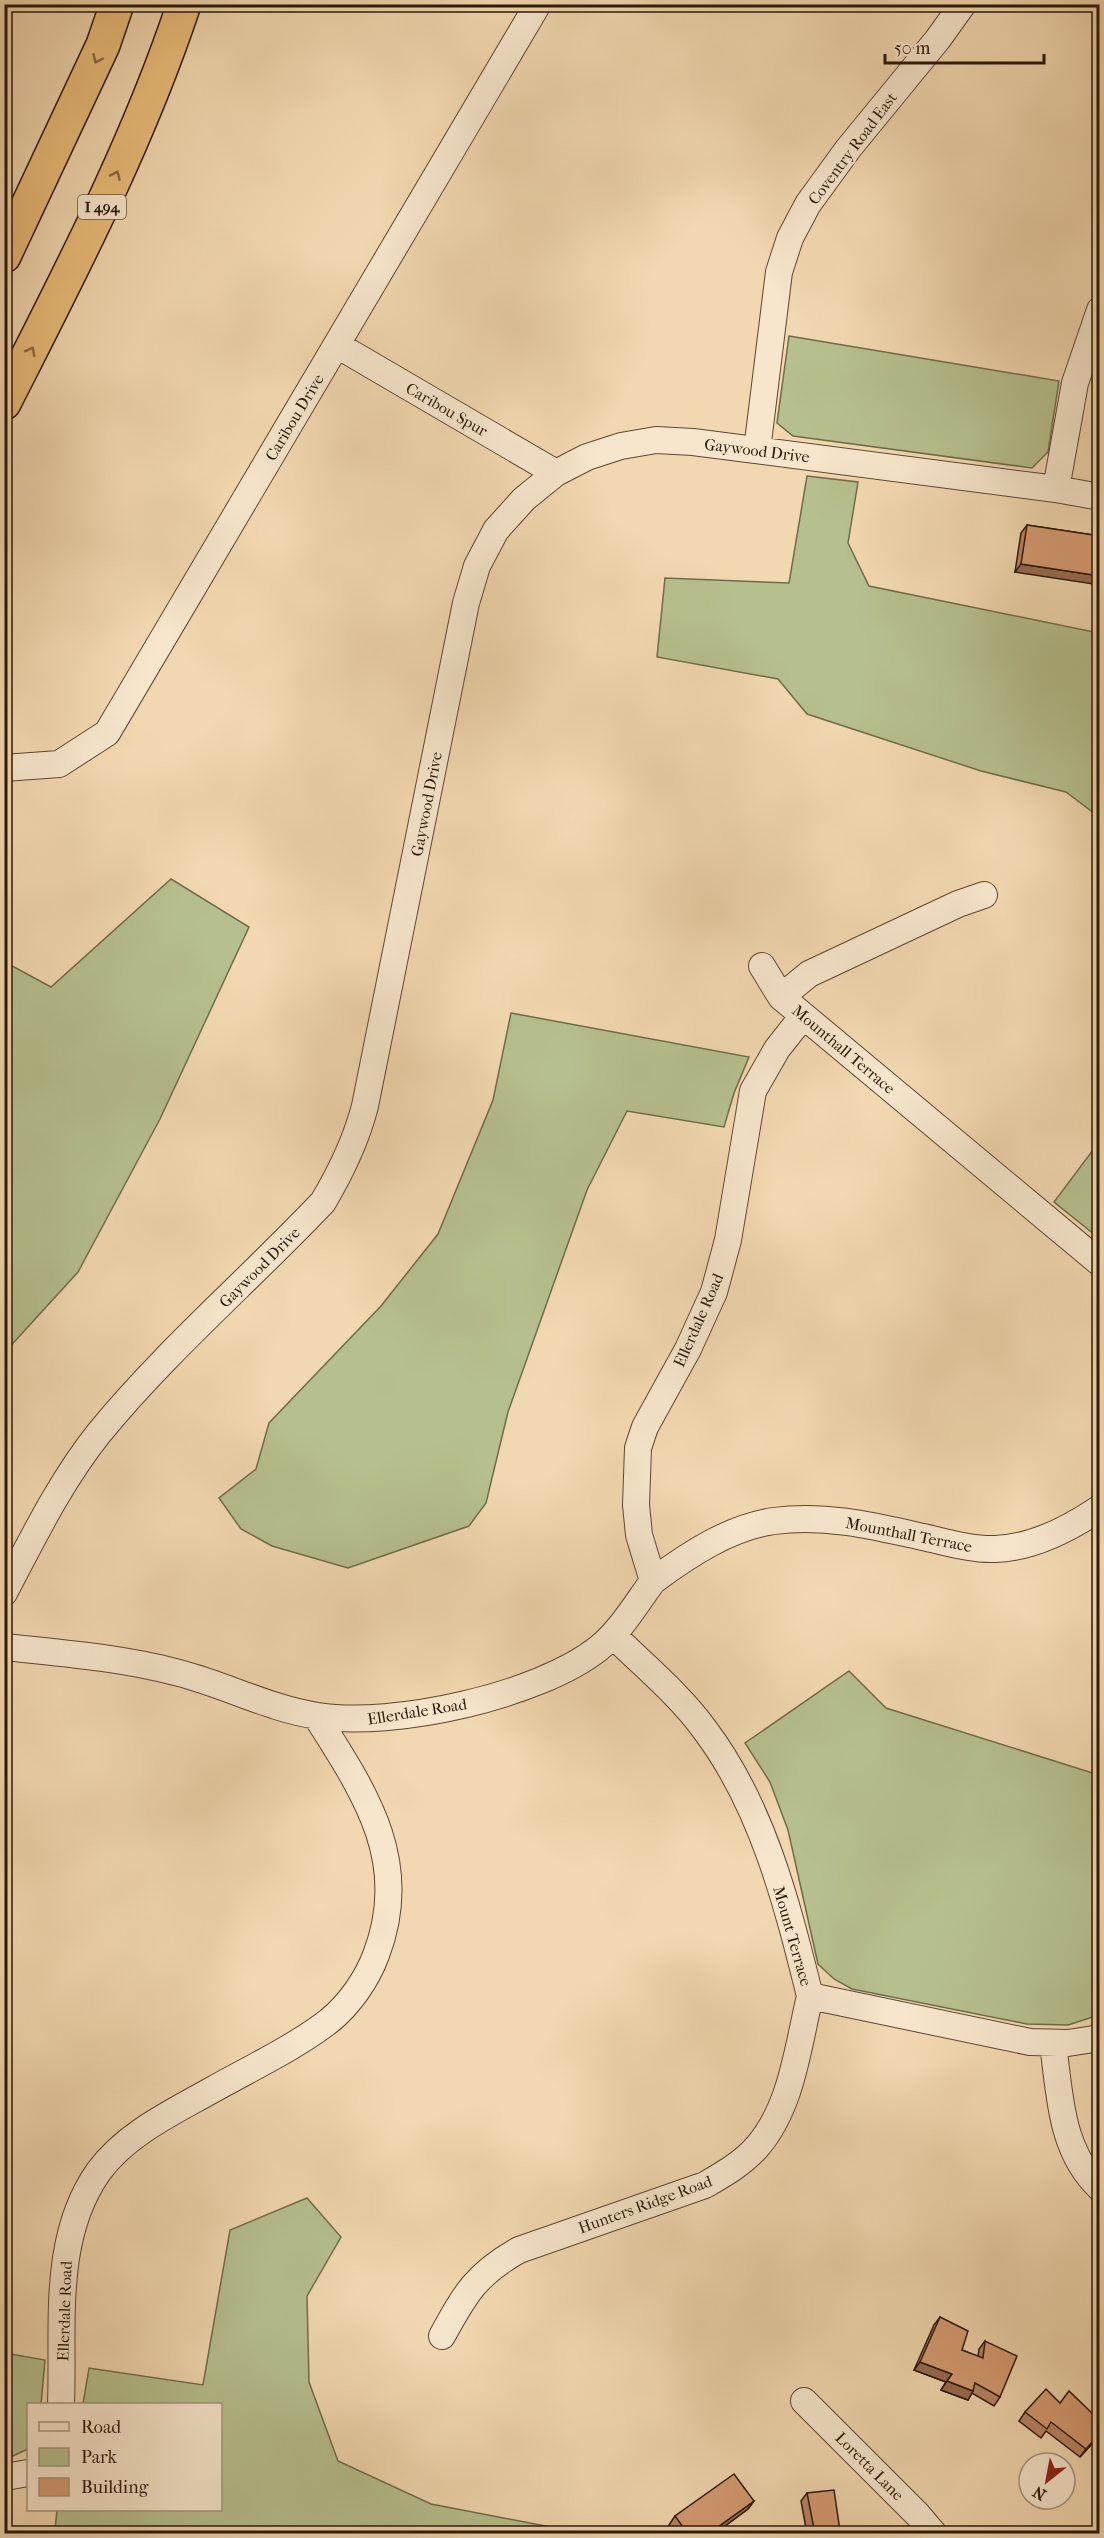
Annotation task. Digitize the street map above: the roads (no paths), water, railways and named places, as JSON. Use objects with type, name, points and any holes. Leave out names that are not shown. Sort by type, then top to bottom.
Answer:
[{"type":"highway","points":[[4,256],[103,45],[117,4]]},
{"type":"highway","name":"I 494","points":[[4,403],[95,223],[162,70],[184,4]]},
{"type":"street","name":"Caribou Drive","points":[[4,768],[59,764],[107,734],[538,4]]},
{"type":"street","name":"Coventry Road East","points":[[757,450],[779,272],[790,238],[808,204],[848,149],[938,39],[963,4]]},
{"type":"street","points":[[1056,489],[1075,383],[1100,310]]},
{"type":"street","name":"Caribou Spur","points":[[337,345],[556,473]]},
{"type":"street","name":"Gaywood Drive","points":[[4,1593],[57,1492],[99,1434],[146,1381],[323,1202],[341,1172],[356,1140],[365,1106],[464,615],[477,566],[496,530],[524,499],[556,473],[587,457],[610,449],[656,440],[757,450],[1100,496]]},
{"type":"street","points":[[781,997],[809,974],[958,904],[984,895]]},
{"type":"street","name":"Mounthall Terrace","points":[[762,966],[781,997],[1100,1263]]},
{"type":"street","name":"Ellerdale Road","points":[[316,1716],[370,1719],[400,1716],[480,1700],[538,1680],[581,1661],[613,1635],[653,1581],[639,1535],[636,1504],[638,1448],[645,1427],[688,1349],[714,1292],[728,1240],[753,1091],[777,1049],[804,1016]]},
{"type":"street","name":"Mounthall Terrace","points":[[653,1581],[690,1556],[729,1534],[773,1521],[819,1519],[864,1523],[956,1544],[995,1549],[1034,1542],[1071,1528],[1100,1508]]},
{"type":"street","name":"Mount Terrace","points":[[613,1635],[675,1694],[705,1728],[735,1774],[762,1835],[810,1996],[1011,2038],[1053,2044],[1100,2038]]},
{"type":"street","points":[[4,1647],[118,1662],[179,1673],[316,1716]]},
{"type":"street","name":"Ellerdale Road","points":[[61,2403],[63,2284],[67,2245],[80,2207],[99,2171],[128,2142],[162,2118],[330,2020],[360,1984],[372,1965],[380,1944],[387,1922],[390,1876],[383,1842],[354,1779],[316,1716]]},
{"type":"street","name":"Hunters Ridge Road","points":[[442,2336],[465,2294],[499,2261],[519,2250],[705,2185],[733,2169],[757,2147],[776,2119],[787,2090],[810,1996]]},
{"type":"street","points":[[1053,2044],[1064,2121],[1071,2150],[1089,2178],[1100,2188]]},
{"type":"street","name":"Loretta Lane","points":[[804,2401],[918,2515],[934,2534]]},
{"type":"street","points":[[4,2475],[27,2473]]}]
